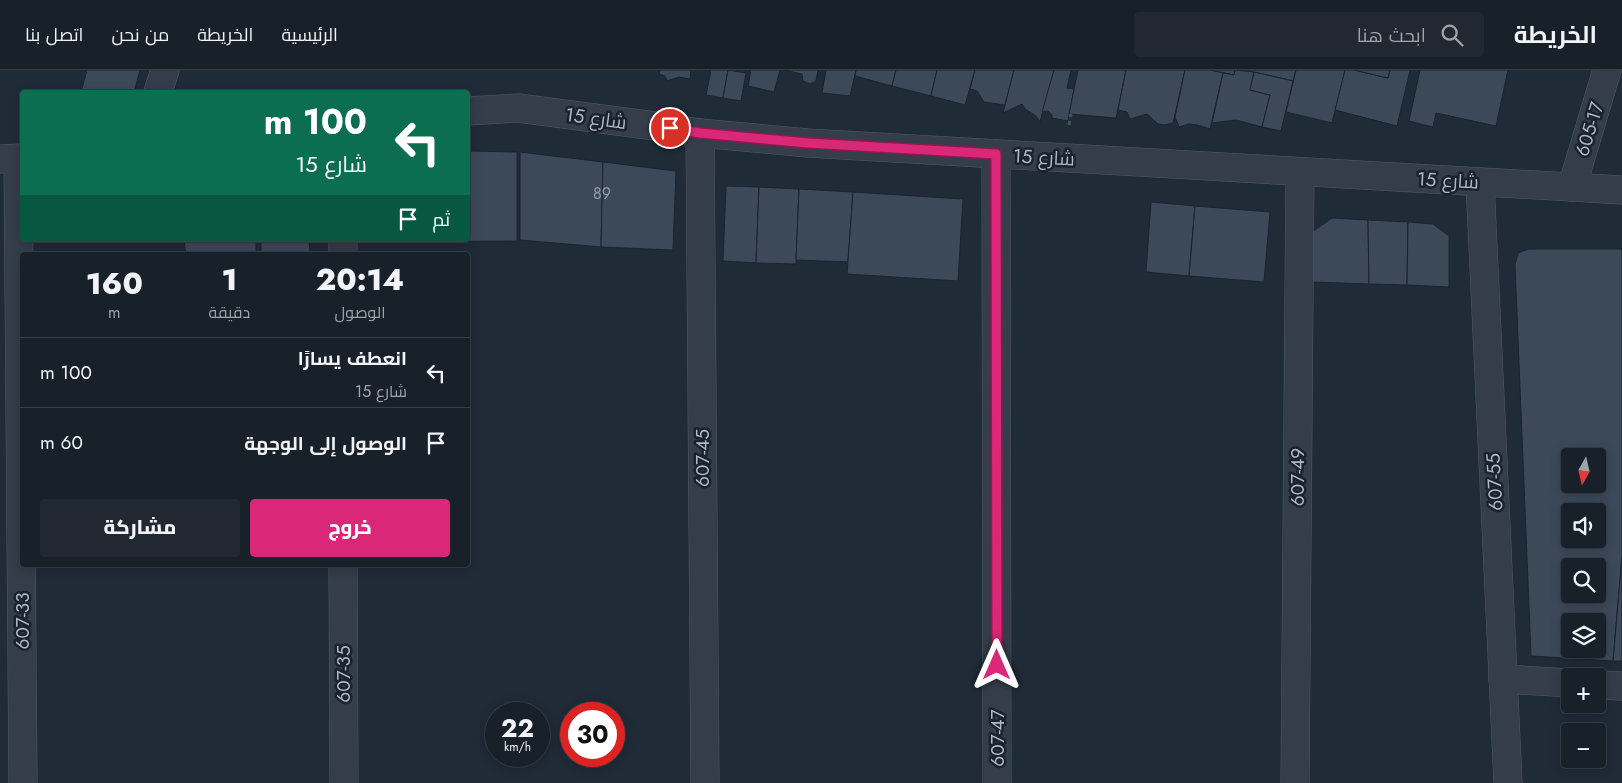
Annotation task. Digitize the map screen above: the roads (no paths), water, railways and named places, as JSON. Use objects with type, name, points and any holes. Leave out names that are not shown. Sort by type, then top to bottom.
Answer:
[{"type":"street","points":[[159,90],[165,70]]},
{"type":"street","name":"605-17","points":[[1572,187],[1607,70]]},
{"type":"street","name":"شارع 15","points":[[470,110],[518,108],[700,133],[808,143],[1622,190]]},
{"type":"street","name":"607-45","points":[[700,133],[705,783]]},
{"type":"street","name":"607-47","points":[[996,154],[997,783]]},
{"type":"street","name":"607-33","points":[[13,159],[23,783]]},
{"type":"street","name":"607-49","points":[[1295,783],[1300,172]]},
{"type":"street","name":"607-55","points":[[1480,182],[1508,783]]},
{"type":"street","name":"607-35","points":[[343,567],[344,783]]},
{"type":"street","points":[[1503,679],[1561,682]]},
{"type":"street","points":[[1606,685],[1622,686]]}]
